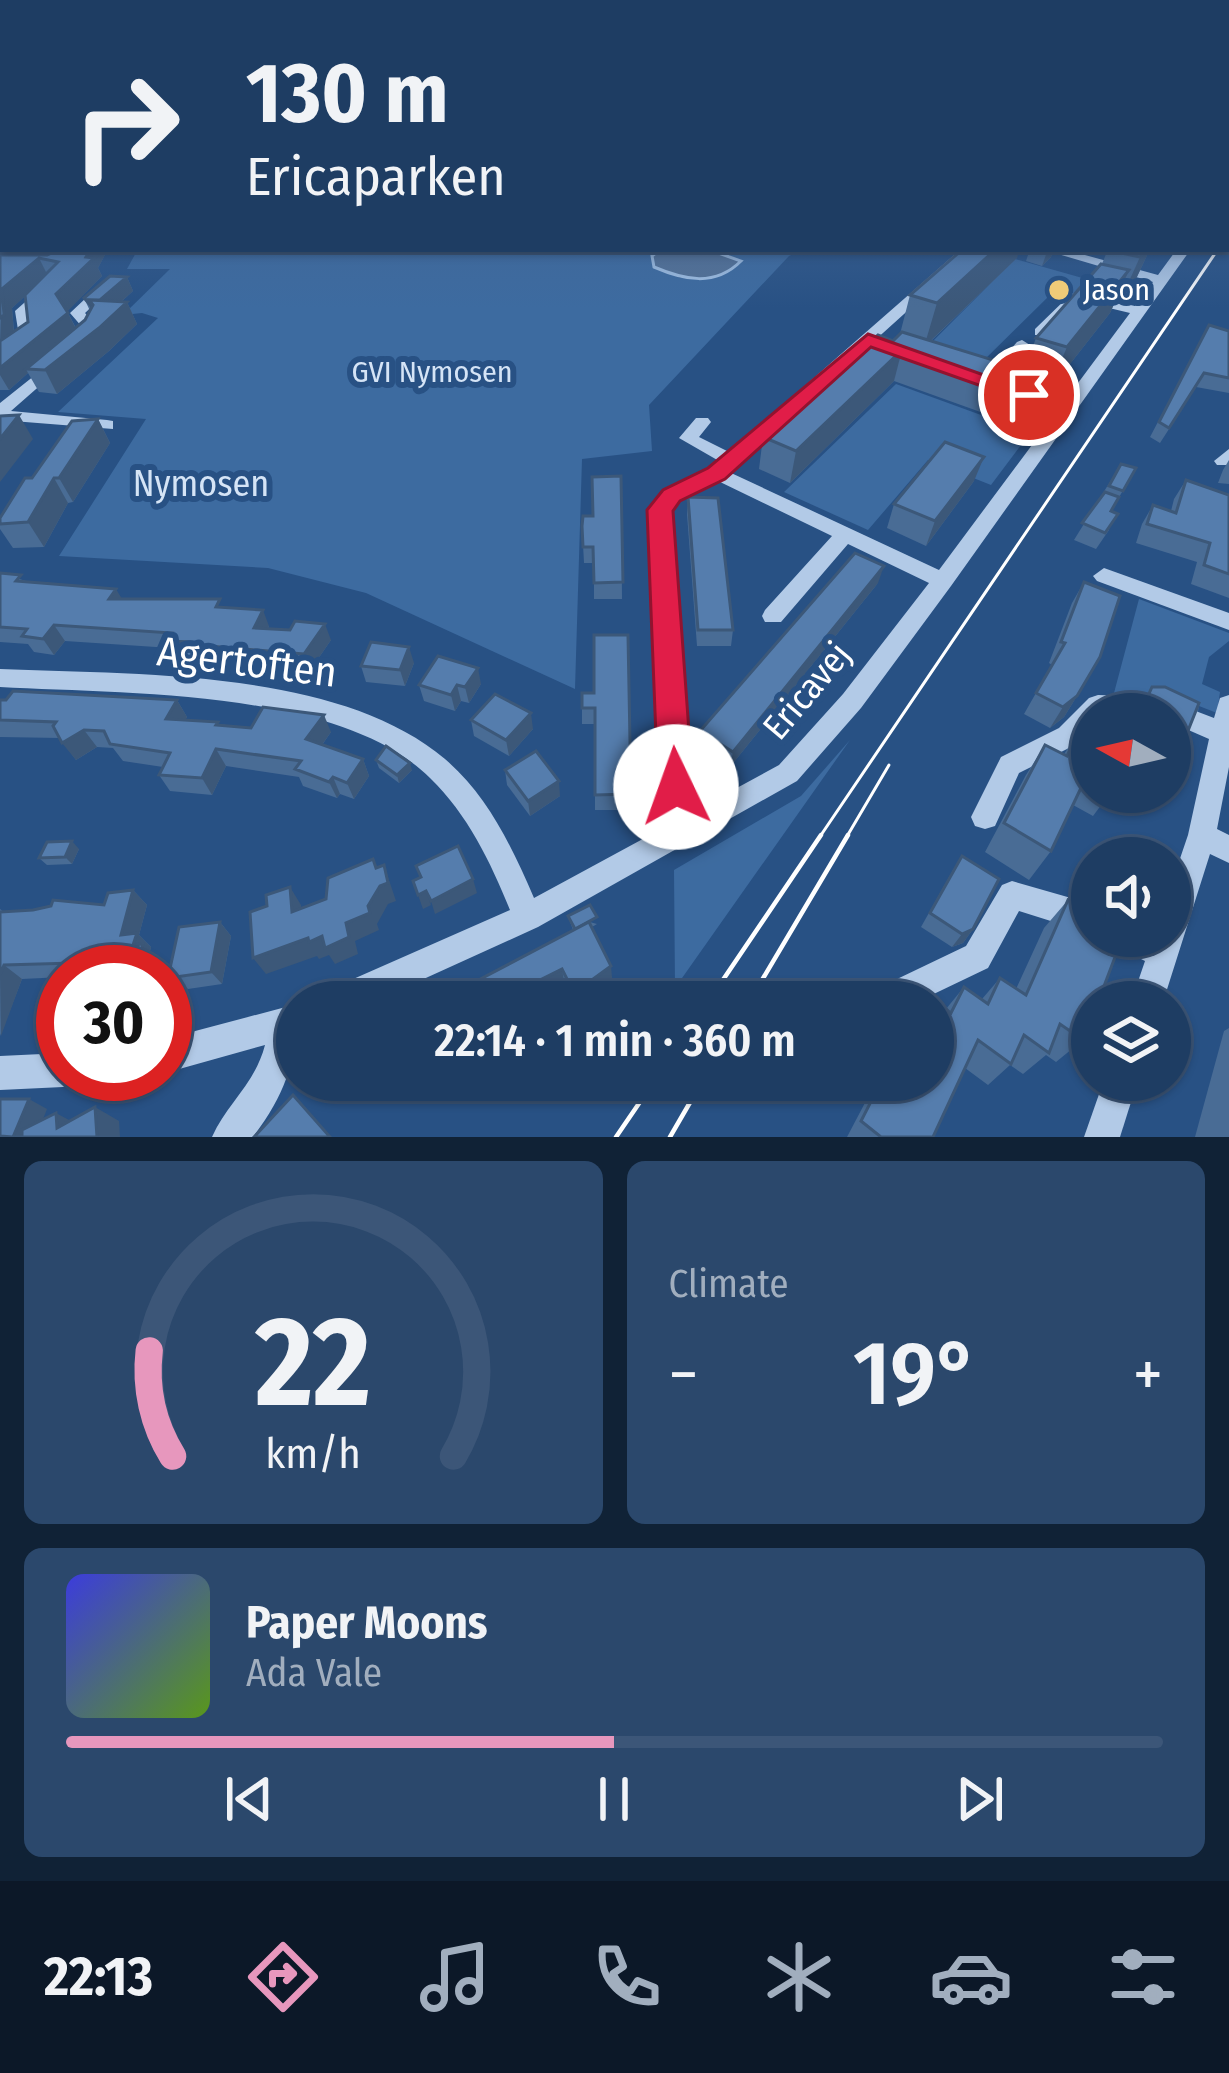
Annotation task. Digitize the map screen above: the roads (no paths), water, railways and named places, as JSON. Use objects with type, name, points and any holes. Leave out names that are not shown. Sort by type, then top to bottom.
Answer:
[{"type":"street","points":[[676,787],[660,510],[671,496],[724,467],[876,342],[967,252]]},
{"type":"street","name":"Ericavej","points":[[384,981],[528,917],[788,773],[852,701],[943,581],[1058,406],[1182,252]]},
{"type":"street","points":[[1096,255],[1162,280]]},
{"type":"street","points":[[0,432],[4,414],[88,335],[91,328],[77,313],[117,278]]},
{"type":"street","points":[[0,357],[27,337],[22,311],[56,282]]},
{"type":"street","points":[[1040,332],[1072,297],[1139,311]]},
{"type":"street","points":[[991,382],[1022,344]]},
{"type":"street","points":[[968,374],[1010,389]]},
{"type":"street","points":[[4,414],[90,428]]},
{"type":"street","points":[[702,422],[688,438],[724,467],[943,581]]},
{"type":"street","points":[[773,616],[845,534]]},
{"type":"street","points":[[1104,576],[1229,622]]},
{"type":"street","name":"Agertoften","points":[[0,678],[249,693],[351,714],[449,778],[482,820],[528,917]]},
{"type":"street","points":[[1191,868],[1229,704]]},
{"type":"street","points":[[985,817],[1010,765],[1068,736],[1098,705],[1159,707],[1223,733]]},
{"type":"street","points":[[1202,835],[1229,850]]},
{"type":"street","points":[[927,981],[977,957],[1012,895],[1071,913]]},
{"type":"street","points":[[192,1049],[276,1027]]},
{"type":"street","points":[[230,1137],[269,1084],[276,1066]]},
{"type":"street","points":[[0,1073],[36,1071]]},
{"type":"street","points":[[1107,1134],[1116,1101]]},
{"type":"tram line","points":[[819,838],[1216,252]]},
{"type":"tram line","points":[[846,838],[889,765]]},
{"type":"tram line","points":[[722,981],[821,835]]},
{"type":"tram line","points":[[761,981],[848,835]]},
{"type":"tram line","points":[[616,1137],[641,1101]]},
{"type":"tram line","points":[[670,1137],[691,1101]]},
{"type":"place","name":"Jason","points":[[1059,290]]},
{"type":"park label","name":"GVI Nymosen","points":[[432,372]]},
{"type":"park label","name":"Nymosen","points":[[201,484]]}]
